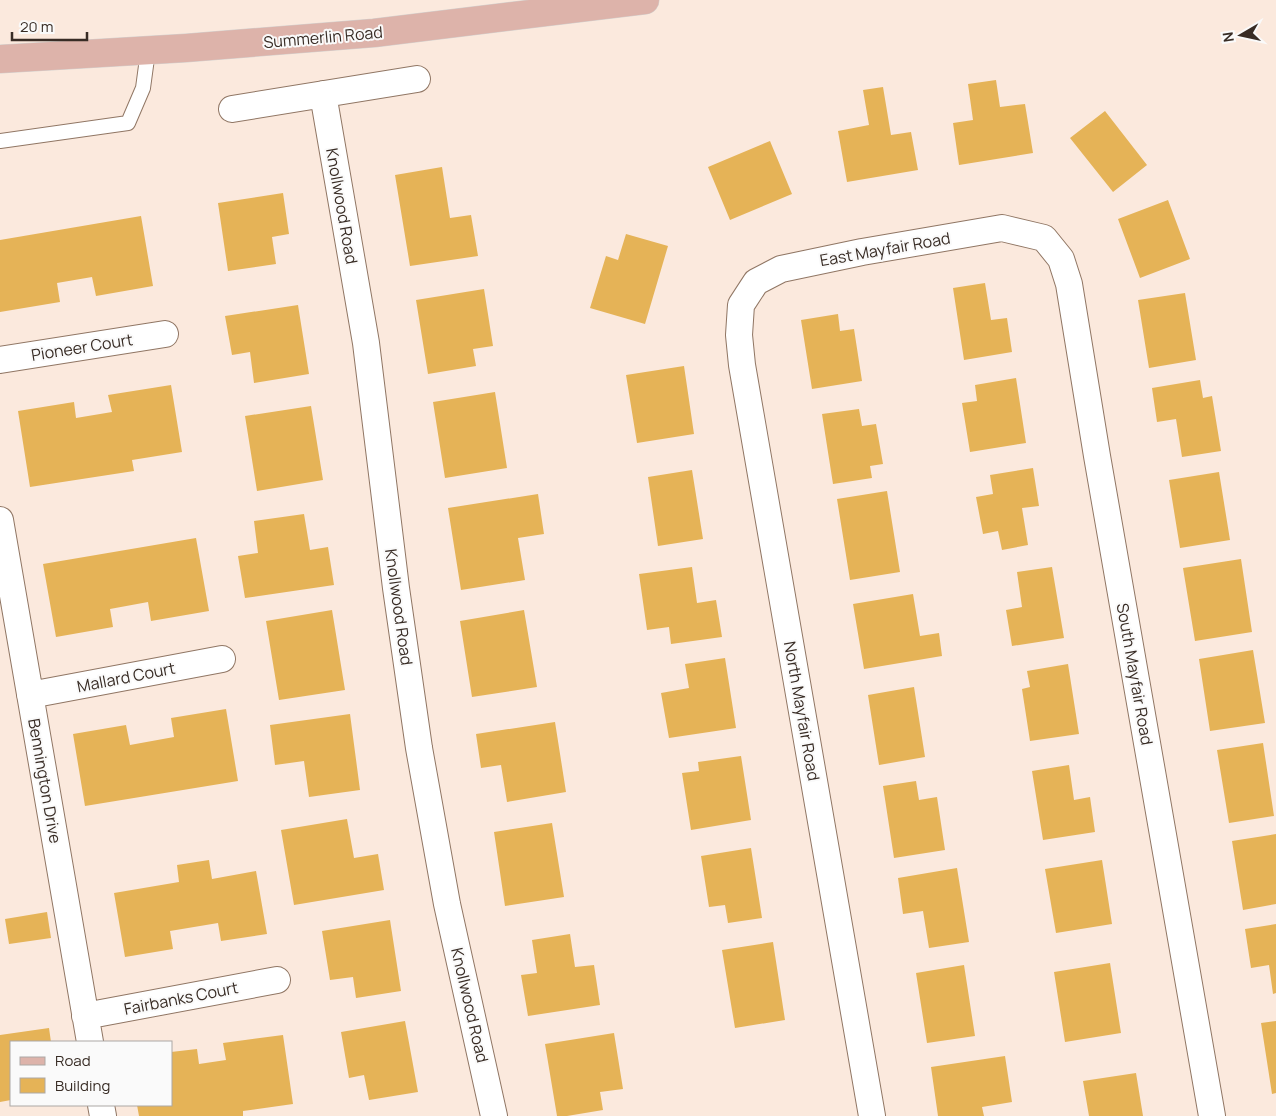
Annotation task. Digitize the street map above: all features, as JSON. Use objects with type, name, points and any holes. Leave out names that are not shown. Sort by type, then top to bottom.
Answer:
[{"type":"main road","name":"Summerlin Road","points":[[0,59],[148,51],[374,33],[645,0]]},
{"type":"street","points":[[232,109],[417,79]]},
{"type":"street","name":"Knollwood Road","points":[[323,94],[366,343],[396,588],[419,748],[447,904],[494,1116]]},
{"type":"street","name":"East Mayfair Road","points":[[741,305],[756,282],[781,269],[862,252],[1002,228],[1044,238]]},
{"type":"street","name":"South Mayfair Road","points":[[1044,238],[1061,259],[1069,284],[1212,1116]]},
{"type":"street","name":"North Mayfair Road","points":[[741,305],[739,335],[742,365],[872,1116]]},
{"type":"street","name":"Pioneer Court","points":[[0,360],[165,334]]},
{"type":"street","name":"Bennington Drive","points":[[0,520],[90,1041]]},
{"type":"street","name":"Mallard Court","points":[[30,695],[222,659]]},
{"type":"street","name":"Fairbanks Court","points":[[85,1016],[277,980]]},
{"type":"lane","points":[[0,141],[128,123],[143,88],[148,51]]},
{"type":"building","points":[[996,80],[1000,107],[1025,104],[1033,153],[959,165],[953,123],[973,120],[968,84]]},
{"type":"building","points":[[883,87],[891,135],[911,132],[918,170],[847,182],[838,131],[869,125],[863,90]]},
{"type":"building","points":[[1105,111],[1147,165],[1113,192],[1070,138]]},
{"type":"building","points":[[770,141],[792,194],[730,220],[708,167]]},
{"type":"building","points":[[442,167],[450,218],[471,215],[478,256],[410,266],[395,175]]},
{"type":"building","points":[[283,193],[289,234],[272,237],[276,264],[228,271],[218,203]]},
{"type":"building","points":[[1168,200],[1190,259],[1140,278],[1118,219]]},
{"type":"building","points":[[141,216],[153,286],[96,296],[92,277],[57,283],[60,302],[0,312],[0,240]]},
{"type":"building","points":[[626,234],[668,246],[645,324],[590,308],[606,256],[618,260]]},
{"type":"building","points":[[985,283],[991,320],[1007,318],[1012,352],[964,360],[953,288]]},
{"type":"building","points":[[484,289],[493,346],[473,349],[476,366],[428,374],[416,300]]},
{"type":"building","points":[[1185,293],[1196,360],[1149,368],[1138,300]]},
{"type":"building","points":[[298,305],[309,374],[254,383],[250,352],[232,355],[225,316]]},
{"type":"building","points":[[838,314],[840,331],[854,329],[862,381],[812,389],[801,320]]},
{"type":"building","points":[[684,366],[694,434],[637,443],[626,375]]},
{"type":"building","points":[[1016,378],[1026,443],[970,452],[962,403],[977,401],[975,385]]},
{"type":"building","points":[[1200,380],[1203,398],[1212,396],[1221,451],[1182,457],[1176,419],[1157,422],[1152,388]]},
{"type":"building","points":[[171,385],[182,452],[132,460],[134,471],[30,487],[18,411],[74,402],[76,418],[112,412],[108,395]]},
{"type":"building","points":[[495,392],[507,468],[445,478],[433,402]]},
{"type":"building","points":[[311,406],[323,480],[257,491],[245,416]]},
{"type":"building","points":[[859,409],[862,426],[876,424],[883,464],[870,466],[872,478],[833,484],[822,414]]},
{"type":"building","points":[[1033,468],[1039,506],[1022,508],[1028,545],[1002,550],[998,531],[983,534],[976,497],[993,494],[990,475]]},
{"type":"building","points":[[692,470],[703,539],[658,546],[648,477]]},
{"type":"building","points":[[1219,472],[1230,540],[1180,548],[1169,480]]},
{"type":"building","points":[[887,491],[900,572],[850,580],[837,499]]},
{"type":"building","points":[[538,494],[544,534],[518,538],[525,580],[461,590],[448,508]]},
{"type":"building","points":[[304,514],[310,550],[328,547],[334,585],[245,598],[238,556],[258,553],[254,521]]},
{"type":"building","points":[[196,538],[209,611],[151,621],[148,602],[110,609],[113,627],[56,637],[43,564]]},
{"type":"building","points":[[1241,559],[1252,632],[1195,641],[1183,568]]},
{"type":"building","points":[[692,567],[697,603],[716,600],[722,637],[671,644],[669,627],[647,630],[639,574]]},
{"type":"building","points":[[1052,567],[1064,638],[1012,646],[1006,610],[1022,607],[1017,572]]},
{"type":"building","points":[[913,594],[920,636],[939,633],[942,656],[864,669],[853,604]]},
{"type":"building","points":[[332,610],[345,690],[279,700],[266,621]]},
{"type":"building","points":[[524,610],[537,687],[472,697],[460,621]]},
{"type":"building","points":[[1253,650],[1265,723],[1210,731],[1199,659]]},
{"type":"building","points":[[725,658],[736,728],[669,738],[661,693],[689,688],[685,664]]},
{"type":"building","points":[[1068,664],[1079,734],[1030,741],[1022,689],[1030,687],[1027,671]]},
{"type":"building","points":[[914,687],[925,757],[879,765],[868,695]]},
{"type":"building","points":[[226,709],[238,781],[85,806],[73,734],[126,725],[130,745],[174,737],[171,718]]},
{"type":"building","points":[[350,714],[360,790],[309,797],[304,761],[275,765],[270,725]]},
{"type":"building","points":[[555,722],[566,792],[507,802],[501,765],[481,768],[476,734]]},
{"type":"building","points":[[1263,743],[1274,816],[1229,823],[1217,750]]},
{"type":"building","points":[[741,756],[751,820],[691,830],[682,773],[699,771],[698,762]]},
{"type":"building","points":[[1069,765],[1074,800],[1090,797],[1095,832],[1043,840],[1032,771]]},
{"type":"building","points":[[916,781],[919,800],[937,797],[945,850],[894,858],[883,786]]},
{"type":"building","points":[[347,819],[354,858],[378,854],[384,890],[294,905],[281,830]]},
{"type":"building","points":[[552,823],[564,897],[505,906],[494,832]]},
{"type":"building","points":[[1276,834],[1276,904],[1243,910],[1232,841]]},
{"type":"building","points":[[751,848],[762,918],[728,923],[725,905],[709,907],[701,856]]},
{"type":"building","points":[[209,860],[212,879],[256,871],[267,934],[221,941],[218,923],[170,931],[173,949],[125,957],[114,893],[179,882],[177,865]]},
{"type":"building","points":[[1102,860],[1112,924],[1056,933],[1045,869]]},
{"type":"building","points":[[957,868],[969,942],[929,948],[923,911],[903,914],[898,878]]},
{"type":"building","points":[[47,912],[51,938],[9,944],[5,919]]},
{"type":"building","points":[[390,920],[401,991],[356,998],[353,977],[330,980],[322,931]]},
{"type":"building","points":[[1276,924],[1276,993],[1273,994],[1269,965],[1251,968],[1245,929]]},
{"type":"building","points":[[570,934],[575,967],[594,965],[600,1005],[528,1016],[521,975],[537,973],[532,940]]},
{"type":"building","points":[[773,942],[785,1020],[735,1028],[722,950]]},
{"type":"building","points":[[1110,963],[1121,1033],[1065,1042],[1054,972]]},
{"type":"building","points":[[964,965],[975,1036],[927,1043],[916,973]]},
{"type":"building","points":[[405,1021],[418,1092],[369,1100],[364,1075],[349,1078],[341,1032]]},
{"type":"building","points":[[1276,1021],[1276,1093],[1272,1094],[1261,1023]]},
{"type":"building","points":[[49,1028],[51,1041],[10,1041],[10,1100],[0,1102],[0,1035]]},
{"type":"building","points":[[614,1033],[623,1089],[600,1092],[603,1110],[557,1116],[545,1044]]},
{"type":"building","points":[[283,1035],[293,1104],[243,1111],[243,1116],[139,1116],[137,1106],[172,1106],[172,1052],[197,1049],[199,1064],[226,1060],[223,1043]]},
{"type":"building","points":[[1005,1056],[1012,1102],[982,1107],[984,1116],[938,1116],[931,1067]]},
{"type":"building","points":[[1136,1073],[1143,1116],[1089,1116],[1083,1081]]}]
